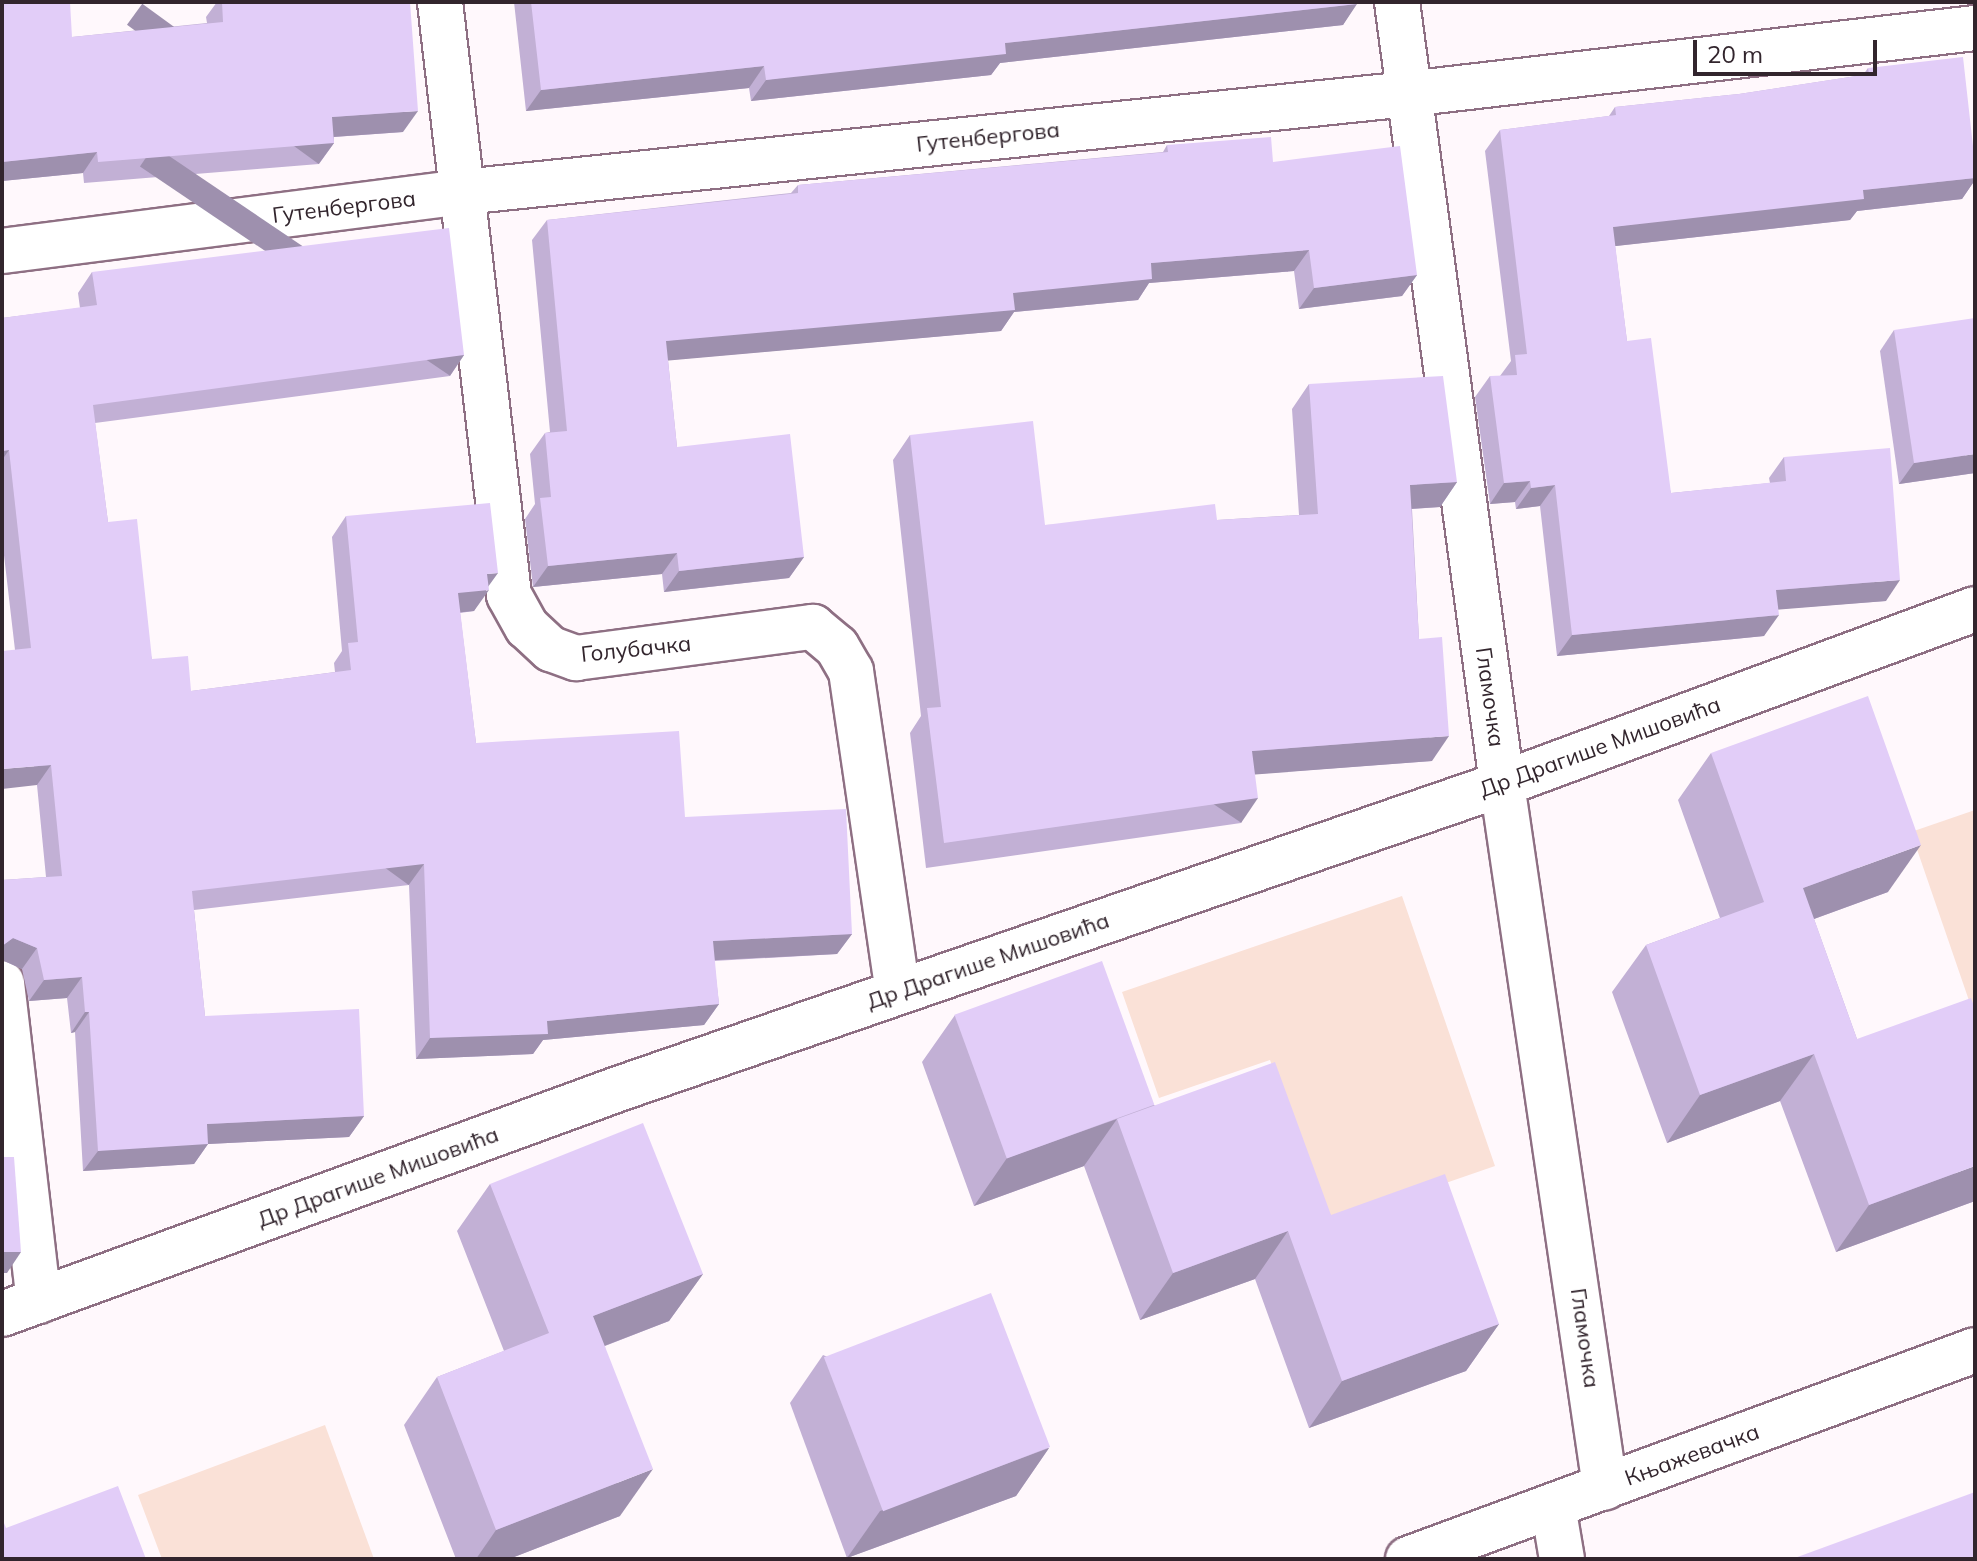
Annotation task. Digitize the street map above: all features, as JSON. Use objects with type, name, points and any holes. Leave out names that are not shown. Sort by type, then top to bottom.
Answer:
[{"type":"street","name":"Голубачка","points":[[440,2],[509,595],[521,616],[551,649],[576,658],[813,627],[837,647],[851,671],[898,992]]},
{"type":"street","name":"Гламочка","points":[[1397,2],[1502,784],[1605,1487]]},
{"type":"street","name":"Гутенбергова","points":[[2,251],[463,192],[1408,94],[1967,20]]},
{"type":"street","name":"Др Драгише Мишовића","points":[[21,1308],[898,992],[1502,784],[1975,609]]},
{"type":"street","points":[[2,983],[21,1308]]},
{"type":"street","name":"Књажевачка","points":[[1408,1559],[1975,1350]]},
{"type":"street","points":[[1553,1506],[1562,1559]]},
{"type":"shaded area","points":[[1975,810],[1975,1018],[1911,832]]},
{"type":"shaded area","points":[[1402,896],[1495,1166],[1327,1224],[1270,1060],[1159,1098],[1122,992]]},
{"type":"shaded area","points":[[325,1425],[374,1559],[162,1559],[138,1495]]},
{"type":"building","points":[[2,2],[70,2],[72,37],[223,22],[222,2],[410,2],[418,111],[332,117],[334,143],[98,162],[97,152],[2,162]]},
{"type":"building","points":[[531,2],[1357,4],[1005,43],[1006,54],[766,80],[764,66],[541,90]]},
{"type":"building","points":[[1963,57],[1975,178],[1863,190],[1864,199],[1613,227],[1627,341],[1651,338],[1671,493],[1786,481],[1784,457],[1890,448],[1900,580],[1776,590],[1779,615],[1572,635],[1555,485],[1531,488],[1530,481],[1504,483],[1490,376],[1517,375],[1515,355],[1527,354],[1500,130],[1616,115],[1615,107],[1739,94],[1869,74],[1868,68]]},
{"type":"building","points":[[1271,137],[1273,162],[1400,146],[1417,275],[1314,288],[1309,250],[1151,263],[1152,279],[1013,293],[1015,310],[666,341],[677,447],[790,434],[804,557],[679,571],[677,553],[548,566],[540,498],[551,497],[545,433],[567,431],[547,220],[798,193],[798,185],[1168,152],[1167,145]]},
{"type":"building","points":[[449,228],[464,355],[93,405],[108,522],[137,519],[152,659],[188,656],[191,691],[351,670],[348,643],[358,642],[346,516],[490,503],[498,573],[487,574],[489,590],[458,593],[476,743],[679,731],[685,817],[846,809],[852,934],[713,941],[719,1004],[547,1021],[548,1034],[430,1038],[424,864],[192,891],[205,1016],[359,1009],[364,1116],[207,1124],[208,1144],[98,1151],[89,1012],[85,1012],[82,977],[44,980],[37,948],[13,938],[2,946],[2,880],[62,876],[51,765],[2,769],[2,651],[31,648],[9,450],[2,451],[2,318],[97,305],[92,272]]},
{"type":"building","points":[[1975,318],[1975,454],[1914,463],[1894,330]]},
{"type":"building","points":[[1443,376],[1457,482],[1410,485],[1419,639],[1442,637],[1449,736],[1252,751],[1258,798],[944,843],[927,708],[941,707],[910,435],[1033,421],[1045,525],[1215,504],[1217,520],[1318,514],[1309,384]]},
{"type":"building","points":[[1868,696],[1921,845],[1803,888],[1857,1039],[1971,998],[1975,1009],[1975,1166],[1869,1205],[1814,1054],[1700,1095],[1646,945],[1764,902],[1711,753]]},
{"type":"building","points":[[1102,961],[1154,1105],[1007,1158],[954,1015]]},
{"type":"building","points":[[1275,1062],[1331,1215],[1445,1174],[1499,1324],[1342,1381],[1288,1231],[1173,1273],[1117,1119]]},
{"type":"building","points":[[643,1123],[703,1274],[593,1316],[653,1469],[496,1530],[437,1377],[549,1333],[490,1184]]},
{"type":"building","points":[[2,1157],[14,1157],[21,1252],[2,1252]]},
{"type":"building","points":[[991,1293],[1050,1447],[883,1511],[824,1357]]},
{"type":"building","points":[[118,1486],[146,1559],[2,1559],[2,1518],[6,1528]]},
{"type":"building","points":[[1975,1492],[1975,1559],[1792,1559]]}]
